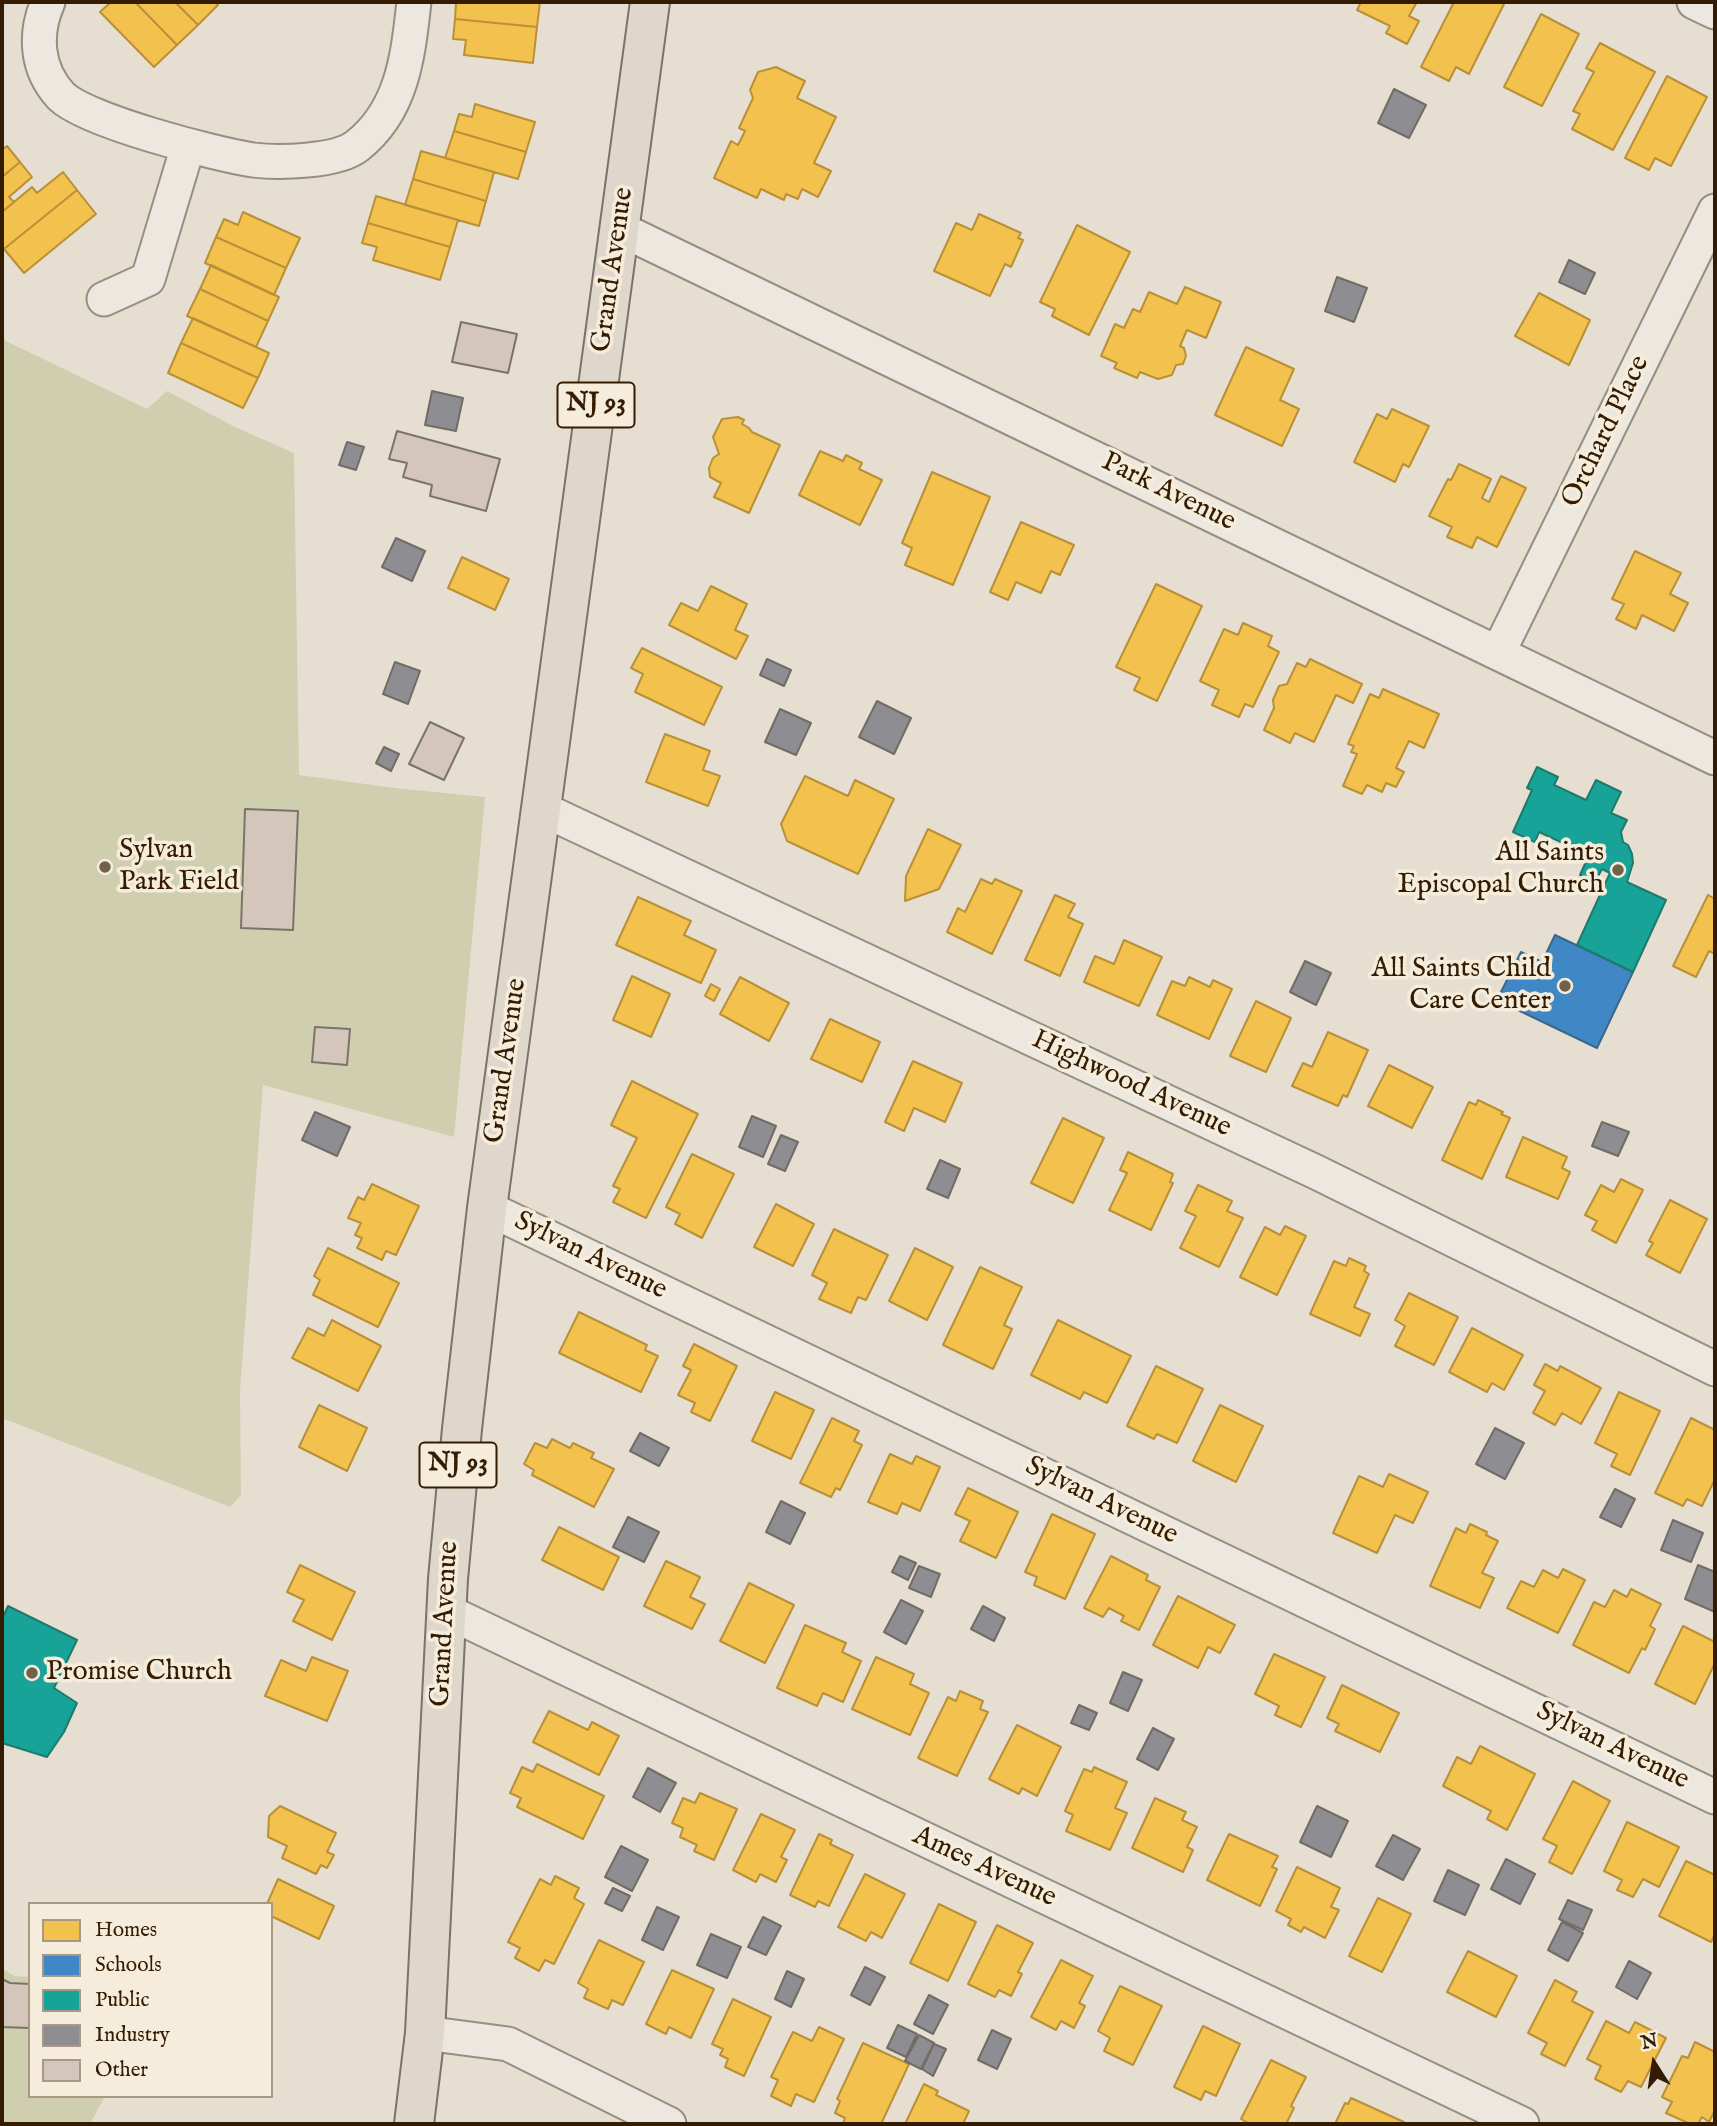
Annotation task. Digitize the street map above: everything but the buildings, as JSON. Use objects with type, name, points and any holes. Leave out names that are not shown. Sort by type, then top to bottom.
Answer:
[{"type":"main road","name":"Grand Avenue","points":[[414,2124],[425,2032],[446,1611],[460,1443],[487,1208],[650,2]]},
{"type":"street","points":[[48,2],[40,20],[37,37],[50,82],[63,98],[116,122],[188,146],[254,160],[317,160],[354,149],[372,132],[390,108],[402,82],[414,2]]},
{"type":"street","points":[[1694,2],[1715,12]]},
{"type":"street","points":[[104,299],[148,279],[188,146]]},
{"type":"street","name":"Orchard Place","points":[[1498,653],[1715,211]]},
{"type":"street","name":"Park Avenue","points":[[620,229],[1715,758]]},
{"type":"street","name":"Highwood Avenue","points":[[542,809],[1316,1172],[1715,1369]]},
{"type":"street","name":"Sylvan Avenue","points":[[487,1208],[1715,1797]]},
{"type":"street","name":"Ames Avenue","points":[[446,1611],[1522,2124]]},
{"type":"street","points":[[425,2032],[508,2044],[669,2124]]},
{"type":"green space","points":[[2,336],[6,341],[147,409],[167,391],[235,427],[294,453],[299,775],[485,797],[454,1137],[263,1085],[240,1391],[241,1495],[230,1507],[2,1418]]},
{"type":"green space","points":[[2,1969],[15,1976],[28,1977],[28,2098],[104,2098],[90,2124],[2,2124]]},
{"type":"place","name":"Sylvan Park Field","points":[[105,867]]},
{"type":"place","name":"All Saints Episcopal Church","points":[[1618,870]]},
{"type":"place","name":"All Saints Child Care Center","points":[[1565,986]]},
{"type":"place","name":"Promise Church","points":[[32,1673]]}]
